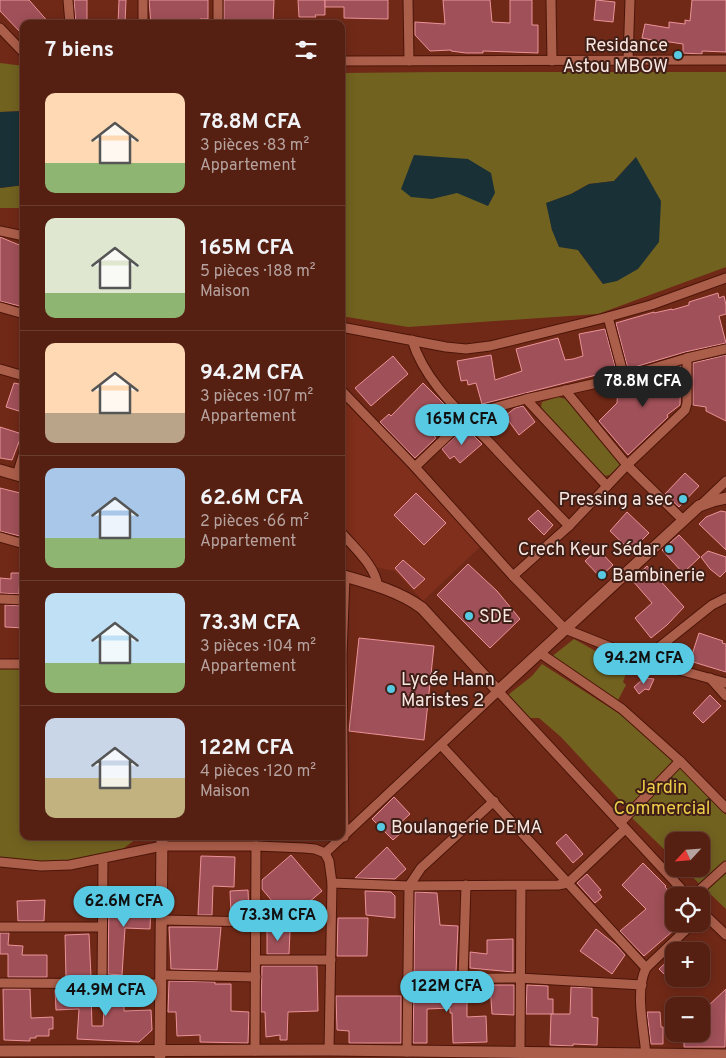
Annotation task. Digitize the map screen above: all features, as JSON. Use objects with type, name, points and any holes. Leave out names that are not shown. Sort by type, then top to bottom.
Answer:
[{"type":"street","points":[[68,0],[70,20]]},
{"type":"street","points":[[143,0],[144,20]]},
{"type":"street","points":[[218,0],[218,20]]},
{"type":"street","points":[[408,0],[409,61]]},
{"type":"street","points":[[551,0],[552,61]]},
{"type":"street","points":[[628,61],[630,0]]},
{"type":"street","points":[[0,28],[20,49]]},
{"type":"street","points":[[345,61],[726,60]]},
{"type":"street","points":[[0,231],[20,235]]},
{"type":"street","points":[[345,328],[446,347],[466,349],[490,346],[651,305],[726,278]]},
{"type":"street","points":[[0,307],[20,313]]},
{"type":"street","points":[[608,317],[624,377]]},
{"type":"street","points":[[412,340],[417,356],[427,374],[466,418],[569,526]]},
{"type":"street","points":[[415,467],[466,418],[478,412],[624,377],[687,358],[726,349]]},
{"type":"street","points":[[513,576],[569,526],[627,465],[685,410],[687,403],[687,358]]},
{"type":"street","points":[[0,369],[20,375]]},
{"type":"street","points":[[565,390],[627,465],[683,520]]},
{"type":"street","points":[[345,394],[415,467],[513,576],[565,629],[643,660],[726,683]]},
{"type":"street","points":[[526,399],[607,486]]},
{"type":"street","points":[[0,470],[20,476]]},
{"type":"street","points":[[345,836],[498,691],[726,481]]},
{"type":"street","points":[[699,506],[726,498]]},
{"type":"street","points":[[0,537],[20,543]]},
{"type":"street","points":[[345,537],[370,566],[376,577],[378,588]]},
{"type":"street","points":[[345,576],[400,594],[422,608],[680,887]]},
{"type":"street","points":[[643,660],[712,605],[726,598]]},
{"type":"street","points":[[0,599],[20,600]]},
{"type":"street","points":[[540,653],[622,709],[680,761],[726,808]]},
{"type":"street","points":[[0,664],[20,664]]},
{"type":"street","points":[[710,678],[726,696]]},
{"type":"street","points":[[441,745],[646,968]]},
{"type":"street","points":[[332,883],[409,886],[558,886],[568,883],[623,826],[680,761]]},
{"type":"street","points":[[407,1052],[409,886],[421,868],[494,801]]},
{"type":"street","points":[[325,853],[340,840]]},
{"type":"street","points":[[160,1054],[162,841]]},
{"type":"street","points":[[0,862],[53,866],[70,865],[103,860],[162,841],[304,848],[315,849],[325,853],[329,861],[332,883],[329,1050]]},
{"type":"street","points":[[255,1050],[256,846]]},
{"type":"street","points":[[102,984],[103,860]]},
{"type":"street","points":[[703,887],[726,866]]},
{"type":"street","points":[[463,978],[466,885]]},
{"type":"street","points":[[520,886],[520,1054]]},
{"type":"street","points":[[162,920],[257,922]]},
{"type":"street","points":[[710,920],[726,935]]},
{"type":"street","points":[[0,927],[101,927]]},
{"type":"street","points":[[646,1057],[643,1038],[642,976],[646,968],[684,932]]},
{"type":"street","points":[[256,960],[331,960]]},
{"type":"street","points":[[0,983],[102,984],[256,977]]},
{"type":"street","points":[[407,979],[519,978],[642,985]]},
{"type":"street","points":[[0,1051],[222,1055],[255,1050],[329,1050],[356,1055],[407,1052],[424,1055],[718,1056]]},
{"type":"shaded area","points":[[345,402],[482,545],[423,601],[395,571],[374,567],[345,533]]},
{"type":"green space","points":[[0,63],[20,66],[20,111],[0,112]]},
{"type":"green space","points":[[726,72],[726,267],[598,314],[408,327],[345,317],[345,73]],"holes":[[[636,157],[603,284],[578,250],[552,230],[547,203],[571,194],[589,184],[614,181]]]},
{"type":"green space","points":[[20,186],[20,208],[0,208],[0,188]]},
{"type":"green space","points":[[558,397],[566,399],[620,460],[621,464],[610,475],[604,476],[541,408],[542,402]]},
{"type":"green space","points":[[574,639],[622,666],[626,673],[623,682],[626,685],[617,702],[550,658]]},
{"type":"green space","name":"Jardin Commercial","points":[[542,664],[632,722],[672,757],[726,815],[726,909],[710,894],[710,887],[703,887],[693,878],[710,878],[710,832],[665,832],[665,850],[632,818],[628,809],[561,737],[539,718],[527,718],[508,695],[532,676]]},
{"type":"green space","points":[[0,667],[20,667],[20,840],[135,840],[116,854],[66,863],[34,863],[0,859]]},
{"type":"water","points":[[20,111],[20,186],[0,188],[0,112]]},
{"type":"water","points":[[414,155],[468,159],[491,173],[495,193],[488,206],[457,193],[432,199],[411,197],[401,189]]},
{"type":"water","points":[[636,157],[661,201],[659,242],[638,269],[617,281],[603,284],[578,250],[559,247],[552,230],[546,203],[571,194],[589,184],[614,181]]},
{"type":"building","points":[[0,0],[29,0],[46,20],[20,20],[20,32],[0,11]]},
{"type":"building","points":[[74,0],[87,0],[87,20],[76,20]]},
{"type":"building","points":[[119,0],[126,0],[125,20],[118,20]]},
{"type":"building","points":[[149,0],[208,0],[208,19],[151,20]]},
{"type":"building","points":[[224,0],[274,0],[273,20],[224,20]]},
{"type":"building","points":[[298,0],[325,0],[325,15],[299,17]]},
{"type":"building","points":[[325,0],[388,0],[388,19],[344,18],[344,7],[325,7]]},
{"type":"building","points":[[443,0],[490,0],[492,22],[510,23],[510,0],[532,0],[532,25],[538,25],[538,53],[430,51],[415,35],[415,22],[445,24]]},
{"type":"building","points":[[596,0],[615,2],[613,22],[594,20]]},
{"type":"building","points":[[692,0],[726,0],[726,52],[702,51],[702,54],[683,53],[683,44],[642,38],[645,24],[669,28],[669,22],[685,24],[685,20],[690,21]]},
{"type":"building","points":[[0,237],[20,245],[20,306],[0,301]]},
{"type":"building","points":[[718,293],[719,298],[724,296],[726,305],[726,314],[719,316],[726,343],[685,352],[628,369],[616,323],[654,312],[672,310],[689,305],[689,302]]},
{"type":"building","points":[[605,329],[616,370],[482,404],[476,383],[468,385],[467,380],[461,381],[457,361],[491,355],[495,380],[522,371],[516,349],[558,338],[565,360],[573,359],[583,356],[579,334]]},
{"type":"building","points":[[726,355],[726,421],[706,411],[706,407],[693,405],[693,363]]},
{"type":"building","points":[[393,356],[408,374],[371,406],[355,388]]},
{"type":"building","points":[[681,366],[680,405],[667,415],[668,417],[628,455],[599,421],[617,403],[618,385]]},
{"type":"building","points":[[14,383],[20,384],[20,411],[6,407]]},
{"type":"building","points":[[423,383],[444,404],[423,424],[436,438],[415,458],[380,422],[389,414],[391,416]]},
{"type":"building","points":[[523,406],[535,422],[519,435],[505,416],[515,408]]},
{"type":"building","points":[[0,427],[20,433],[20,439],[12,460],[0,458]]},
{"type":"building","points":[[463,429],[468,430],[482,444],[460,463],[454,456],[450,459],[442,449]]},
{"type":"building","points":[[685,473],[699,486],[679,507],[665,494]]},
{"type":"building","points":[[0,488],[20,493],[20,536],[0,531]]},
{"type":"building","points":[[416,493],[446,523],[424,545],[394,515]]},
{"type":"building","points":[[538,510],[553,525],[544,535],[528,519]]},
{"type":"building","points":[[721,511],[726,512],[726,550],[699,524],[706,517]]},
{"type":"building","points":[[627,512],[649,533],[631,551],[610,531]]},
{"type":"building","points":[[679,535],[700,557],[683,573],[662,550]]},
{"type":"building","points":[[598,549],[613,565],[600,577],[585,561]]},
{"type":"building","points":[[708,551],[726,557],[726,571],[720,577],[710,569],[701,557]]},
{"type":"building","points":[[403,560],[425,579],[414,589],[395,568]]},
{"type":"building","points":[[468,564],[497,591],[520,619],[490,648],[437,595]]},
{"type":"building","points":[[647,566],[684,607],[651,638],[635,618],[652,603],[632,580]]},
{"type":"building","points":[[11,573],[20,573],[19,594],[0,593],[0,578],[11,579]]},
{"type":"building","points":[[5,605],[20,606],[20,628],[5,627]]},
{"type":"building","points":[[699,633],[723,641],[722,643],[726,644],[726,672],[690,661]]},
{"type":"building","name":"Lycée Hann Maristes 2","points":[[359,638],[434,646],[424,740],[349,731]]},
{"type":"building","points":[[644,678],[654,679],[649,690],[645,689],[639,694],[634,687]]},
{"type":"building","points":[[710,695],[721,706],[703,723],[693,713]]},
{"type":"building","points":[[394,797],[410,814],[397,826],[402,832],[393,840],[372,819]]},
{"type":"building","points":[[566,834],[583,854],[573,863],[556,843]]},
{"type":"building","points":[[387,847],[406,869],[395,879],[355,878]]},
{"type":"building","points":[[291,855],[322,891],[288,920],[262,889],[262,880]]},
{"type":"building","points":[[201,856],[235,857],[234,887],[213,886],[212,915],[198,915]]},
{"type":"building","points":[[643,863],[666,886],[665,932],[672,932],[644,956],[620,931],[646,909],[622,885]]},
{"type":"building","points":[[587,874],[601,890],[598,892],[602,897],[595,903],[577,883]]},
{"type":"building","points":[[248,890],[249,913],[231,913],[230,891]]},
{"type":"building","points":[[365,891],[391,892],[395,896],[395,918],[366,915]]},
{"type":"building","points":[[415,892],[437,893],[440,925],[458,926],[456,972],[414,973]]},
{"type":"building","points":[[45,900],[44,921],[18,921],[17,901]]},
{"type":"building","points":[[109,900],[151,902],[150,929],[125,928],[122,975],[108,974]]},
{"type":"building","points":[[338,918],[368,918],[367,956],[337,956]]},
{"type":"building","points":[[169,927],[221,927],[217,970],[171,969]]},
{"type":"building","points":[[596,929],[625,955],[612,974],[580,951]]},
{"type":"building","points":[[267,931],[290,931],[289,954],[267,954]]},
{"type":"building","points":[[0,933],[9,933],[8,945],[23,946],[22,955],[47,955],[47,977],[8,977],[8,954],[0,954]]},
{"type":"building","points":[[89,934],[91,977],[66,977],[65,935]]},
{"type":"building","points":[[513,939],[513,972],[470,968],[470,952],[487,954],[487,940]]},
{"type":"building","points":[[665,963],[665,975],[659,969]]},
{"type":"building","points":[[262,966],[317,966],[318,1011],[288,1012],[287,1040],[280,1040],[280,1035],[266,1037],[265,1012],[261,1012]]},
{"type":"building","points":[[169,981],[231,984],[231,1011],[249,1012],[248,1043],[200,1042],[200,1035],[177,1036],[176,1012],[168,1012]]},
{"type":"building","points":[[414,985],[467,985],[467,1017],[486,1016],[487,1042],[453,1043],[452,1013],[450,1013],[450,1008],[427,1009],[427,1043],[413,1043]]},
{"type":"building","points":[[490,985],[514,985],[514,1015],[492,1014]]},
{"type":"building","points":[[527,985],[548,986],[548,999],[553,999],[553,1014],[526,1014]]},
{"type":"building","points":[[571,987],[592,988],[592,1017],[598,1018],[597,1045],[550,1045],[551,1014],[570,1014]]},
{"type":"building","points":[[3,989],[30,989],[31,1018],[53,1017],[53,1029],[49,1029],[49,1036],[36,1036],[36,1038],[30,1038],[30,1041],[4,1040]]},
{"type":"building","points":[[726,989],[725,1047],[684,1047],[684,1042],[710,1042],[710,1004]]},
{"type":"building","points":[[55,990],[91,990],[92,1026],[103,1026],[105,990],[124,990],[124,1011],[151,1010],[152,1030],[139,1042],[77,1039],[79,1009],[56,1010]]},
{"type":"building","points":[[336,996],[401,996],[401,1043],[349,1043],[349,1031],[337,1030]]},
{"type":"building","points":[[647,1012],[660,1012],[661,1027],[663,1027],[663,1044],[651,1044]]},
{"type":"place","name":"Residance Astou MBOW","points":[[678,55]]},
{"type":"place","name":"Pressing a sec","points":[[683,499]]},
{"type":"place","name":"Crech Keur Sédar","points":[[669,549]]},
{"type":"place","name":"Bambinerie","points":[[602,575]]},
{"type":"place","name":"SDE","points":[[469,616]]},
{"type":"place","name":"Lycée Hann Maristes 2","points":[[391,689]]},
{"type":"place","name":"Boulangerie DEMA","points":[[381,827]]}]
